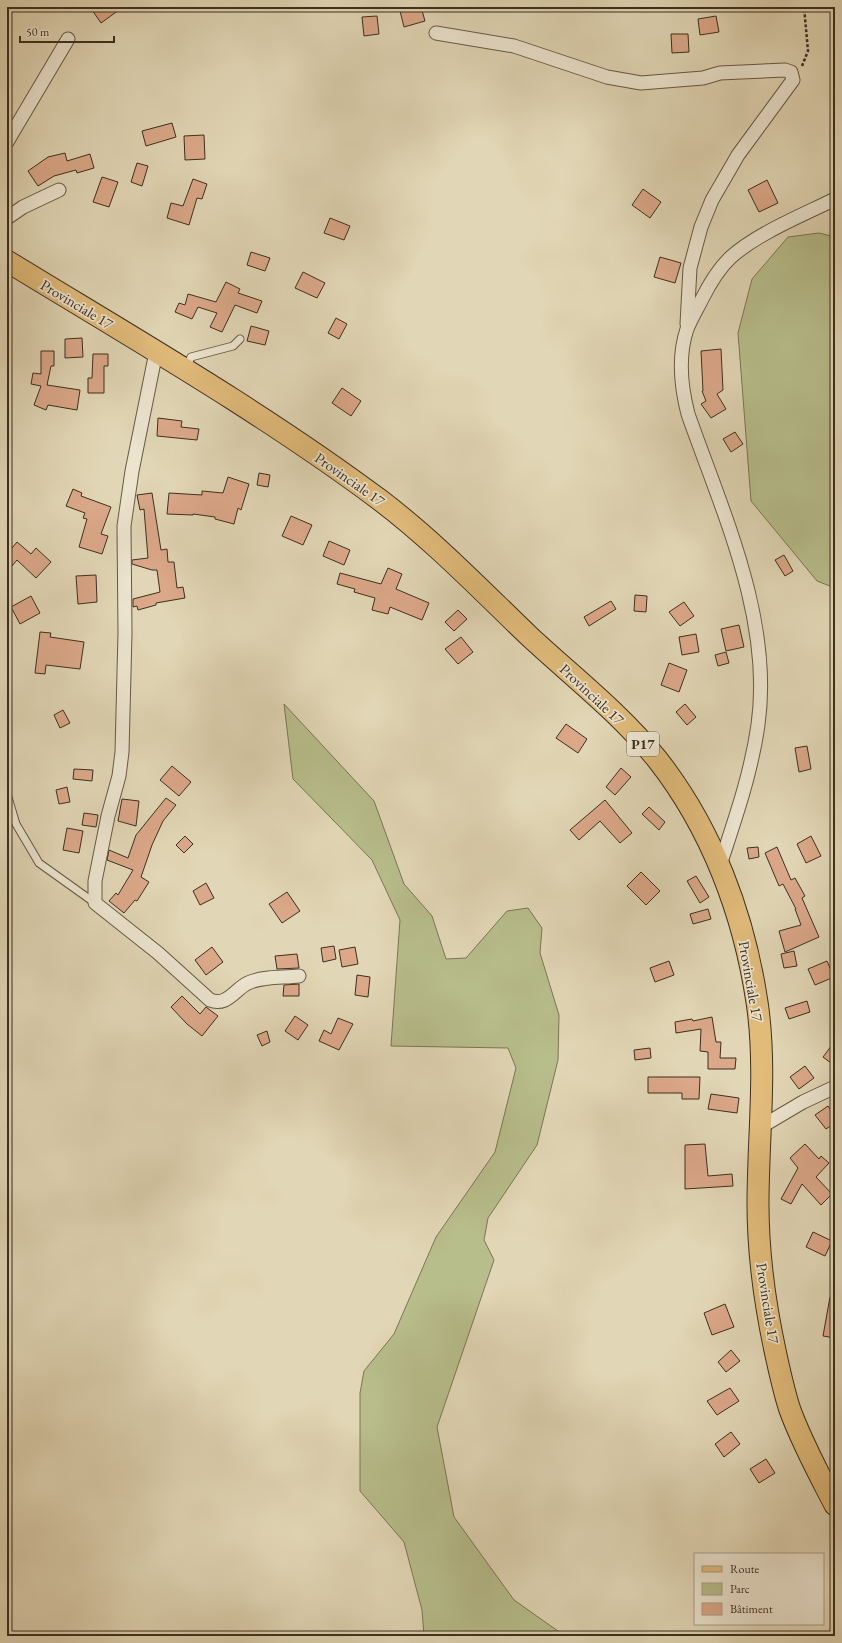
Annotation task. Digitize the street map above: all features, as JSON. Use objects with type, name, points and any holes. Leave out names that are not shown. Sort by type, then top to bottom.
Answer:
[{"type":"main road","name":"Provinciale 17","points":[[7,261],[185,370],[288,436],[380,500],[422,534],[462,570],[551,657],[598,697],[656,758],[686,801],[720,865],[744,938],[751,965],[758,1008],[762,1048],[758,1205],[760,1261],[767,1316],[789,1406],[800,1435],[835,1505]]},
{"type":"street","points":[[436,33],[514,46],[607,77],[642,84],[703,78],[720,74],[785,70],[790,72],[793,80],[738,155],[712,200],[701,227],[690,268],[687,330],[682,359],[683,395],[688,414],[735,546],[751,605],[760,660],[758,724],[755,743],[732,832],[720,865]]},
{"type":"street","points":[[7,142],[16,124],[68,39]]},
{"type":"street","points":[[7,218],[23,207],[58,190]]},
{"type":"street","points":[[687,330],[715,274],[731,257],[751,242],[835,198]]},
{"type":"street","points":[[156,352],[135,457],[124,526],[125,633],[122,752],[119,776],[108,816],[95,881],[95,903],[128,928],[210,1000],[216,1003],[225,1001],[248,983],[266,979],[299,976]]},
{"type":"street","points":[[759,1128],[804,1102],[835,1087]]},
{"type":"lane","points":[[185,370],[191,357],[233,346],[240,338]]},
{"type":"lane","points":[[7,794],[16,824],[39,863],[95,903]]},
{"type":"path","points":[[793,80],[802,68],[808,50],[804,7]]},
{"type":"green space","points":[[819,233],[835,237],[835,588],[817,581],[751,501],[738,333],[752,279],[788,237]]},
{"type":"green space","points":[[284,704],[374,801],[404,884],[432,916],[446,959],[466,958],[507,911],[528,908],[542,928],[540,953],[559,1015],[558,1060],[537,1145],[488,1218],[484,1240],[494,1260],[437,1427],[454,1517],[514,1600],[565,1636],[424,1636],[422,1610],[404,1542],[360,1491],[360,1393],[364,1371],[394,1334],[436,1237],[495,1152],[516,1068],[508,1048],[391,1046],[400,920],[372,860],[293,779]]},
{"type":"building","points":[[90,7],[123,7],[101,23]]},
{"type":"building","points":[[399,7],[421,7],[425,21],[404,27]]},
{"type":"building","points":[[377,16],[379,34],[364,36],[362,17]]},
{"type":"building","points":[[716,16],[719,32],[700,35],[698,19]]},
{"type":"building","points":[[671,34],[688,34],[689,52],[672,53]]},
{"type":"building","points":[[172,123],[176,137],[146,146],[142,131]]},
{"type":"building","points":[[204,135],[205,159],[185,160],[184,136]]},
{"type":"building","points":[[65,153],[67,161],[90,154],[94,168],[77,173],[76,170],[54,176],[38,186],[28,171],[48,157]]},
{"type":"building","points":[[137,163],[148,166],[142,186],[131,182]]},
{"type":"building","points":[[102,177],[118,182],[109,207],[93,202]]},
{"type":"building","points":[[193,179],[207,184],[202,199],[197,198],[189,225],[167,218],[171,203],[183,206]]},
{"type":"building","points":[[767,180],[778,203],[759,212],[748,190]]},
{"type":"building","points":[[643,189],[661,202],[650,218],[632,205]]},
{"type":"building","points":[[330,218],[350,226],[344,240],[324,233]]},
{"type":"building","points":[[251,252],[270,258],[265,271],[247,265]]},
{"type":"building","points":[[660,257],[681,263],[675,283],[654,277]]},
{"type":"building","points":[[303,272],[325,283],[317,298],[295,288]]},
{"type":"building","points":[[226,282],[240,289],[238,293],[262,301],[257,313],[235,305],[222,332],[210,327],[217,313],[198,307],[192,319],[175,312],[179,303],[185,305],[188,294],[216,302]]},
{"type":"building","points":[[336,318],[347,324],[339,339],[328,333]]},
{"type":"building","points":[[251,326],[269,331],[265,345],[247,341]]},
{"type":"building","points":[[82,338],[83,357],[65,358],[65,339]]},
{"type":"building","points":[[721,349],[723,390],[717,394],[726,409],[711,418],[701,404],[706,401],[702,391],[701,351]]},
{"type":"building","points":[[41,351],[54,351],[54,366],[51,366],[47,385],[80,390],[77,410],[48,405],[46,410],[34,405],[41,386],[31,384],[33,373],[41,374]]},
{"type":"building","points":[[93,354],[108,354],[108,366],[104,366],[104,393],[88,393],[88,378],[92,378]]},
{"type":"building","points":[[342,388],[361,401],[351,416],[332,403]]},
{"type":"building","points":[[158,418],[182,421],[181,427],[199,429],[197,440],[157,436]]},
{"type":"building","points":[[735,432],[743,444],[731,452],[723,439]]},
{"type":"building","points":[[259,473],[270,475],[268,487],[257,485]]},
{"type":"building","points":[[228,477],[249,484],[241,510],[238,508],[234,524],[215,519],[215,517],[193,514],[167,514],[169,493],[202,495],[202,491],[223,493]]},
{"type":"building","points":[[73,489],[82,493],[81,496],[111,507],[101,534],[108,536],[102,554],[79,547],[87,519],[83,518],[85,513],[66,506]]},
{"type":"building","points":[[152,493],[161,550],[167,549],[168,562],[174,562],[177,588],[183,587],[185,598],[156,603],[156,605],[138,610],[137,606],[133,607],[133,599],[160,592],[157,570],[132,564],[132,560],[148,558],[144,509],[140,510],[137,495]]},
{"type":"building","points":[[291,516],[312,525],[303,545],[282,536]]},
{"type":"building","points":[[329,541],[350,550],[344,565],[323,556]]},
{"type":"building","points":[[17,542],[31,554],[36,548],[51,562],[36,578],[17,560],[7,572],[7,554]]},
{"type":"building","points":[[784,555],[793,571],[785,576],[775,560]]},
{"type":"building","points":[[388,568],[402,574],[396,589],[429,603],[422,620],[390,607],[388,614],[372,610],[375,598],[354,592],[355,589],[337,584],[340,573],[381,584]]},
{"type":"building","points":[[96,575],[97,602],[78,604],[76,576]]},
{"type":"building","points":[[635,595],[647,596],[646,612],[634,611]]},
{"type":"building","points":[[31,596],[40,613],[20,624],[11,607]]},
{"type":"building","points":[[611,601],[616,609],[589,626],[584,617]]},
{"type":"building","points":[[684,602],[694,616],[680,626],[669,612]]},
{"type":"building","points":[[458,610],[467,619],[454,631],[445,622]]},
{"type":"building","points":[[739,625],[744,647],[726,651],[721,629]]},
{"type":"building","points":[[40,632],[51,633],[50,637],[84,642],[80,669],[46,665],[45,674],[35,673]]},
{"type":"building","points":[[696,634],[699,652],[682,655],[679,637]]},
{"type":"building","points":[[461,637],[473,652],[458,664],[445,649]]},
{"type":"building","points":[[726,652],[729,663],[718,666],[715,655]]},
{"type":"building","points":[[669,663],[687,670],[679,692],[661,685]]},
{"type":"building","points":[[685,704],[696,717],[687,725],[676,712]]},
{"type":"building","points":[[63,710],[70,723],[60,728],[54,715]]},
{"type":"building","points":[[566,724],[587,739],[578,753],[556,738]]},
{"type":"building","points":[[807,746],[811,769],[799,772],[795,748]]},
{"type":"building","points":[[172,766],[191,782],[179,796],[160,780]]},
{"type":"building","points":[[621,768],[631,777],[615,795],[606,787]]},
{"type":"building","points":[[74,769],[93,770],[92,781],[73,779]]},
{"type":"building","points":[[67,787],[70,802],[59,804],[56,790]]},
{"type":"building","points":[[166,798],[176,805],[163,821],[152,845],[141,877],[149,882],[137,901],[135,900],[124,913],[109,901],[116,893],[118,895],[133,870],[107,860],[109,850],[128,858],[136,835]]},
{"type":"building","points":[[122,799],[139,801],[136,826],[118,821]]},
{"type":"building","points":[[605,800],[632,833],[620,843],[600,821],[579,840],[570,830]]},
{"type":"building","points":[[649,807],[665,822],[659,830],[642,814]]},
{"type":"building","points":[[84,813],[98,815],[96,827],[82,825]]},
{"type":"building","points":[[67,828],[83,831],[79,853],[63,850]]},
{"type":"building","points":[[185,836],[193,844],[184,853],[176,845]]},
{"type":"building","points":[[811,836],[821,856],[806,863],[797,844]]},
{"type":"building","points":[[758,847],[759,857],[749,859],[747,848]]},
{"type":"building","points":[[777,847],[791,880],[795,878],[805,896],[802,898],[819,937],[785,952],[779,931],[801,925],[796,909],[783,884],[779,886],[765,853]]},
{"type":"building","points":[[641,872],[660,891],[646,905],[627,886]]},
{"type":"building","points":[[696,876],[709,897],[700,903],[687,881]]},
{"type":"building","points":[[206,883],[214,898],[200,905],[193,891]]},
{"type":"building","points":[[287,892],[300,911],[282,923],[269,904]]},
{"type":"building","points":[[708,909],[711,919],[693,924],[690,914]]},
{"type":"building","points":[[334,946],[336,959],[323,962],[321,948]]},
{"type":"building","points":[[212,947],[223,962],[206,975],[195,960]]},
{"type":"building","points":[[355,947],[358,964],[342,967],[339,950]]},
{"type":"building","points":[[794,951],[797,966],[784,968],[781,954]]},
{"type":"building","points":[[297,954],[299,968],[277,969],[275,956]]},
{"type":"building","points":[[669,961],[674,975],[655,982],[650,968]]},
{"type":"building","points":[[827,961],[834,977],[815,985],[808,969]]},
{"type":"building","points":[[357,975],[370,977],[368,997],[355,995]]},
{"type":"building","points":[[299,984],[299,996],[283,996],[284,985]]},
{"type":"building","points":[[182,996],[200,1014],[206,1007],[218,1016],[202,1036],[187,1024],[171,1007]]},
{"type":"building","points":[[807,1001],[810,1012],[789,1019],[785,1008]]},
{"type":"building","points":[[295,1016],[308,1025],[298,1040],[285,1031]]},
{"type":"building","points":[[712,1017],[716,1042],[721,1042],[720,1058],[736,1058],[735,1069],[708,1069],[708,1052],[700,1051],[701,1029],[676,1033],[675,1022],[692,1019],[693,1021]]},
{"type":"building","points":[[338,1018],[353,1024],[339,1050],[319,1041],[324,1030],[331,1034]]},
{"type":"building","points":[[267,1031],[270,1042],[262,1046],[257,1035]]},
{"type":"building","points":[[835,1041],[835,1066],[823,1057]]},
{"type":"building","points":[[650,1048],[651,1058],[635,1060],[634,1050]]},
{"type":"building","points":[[805,1066],[814,1078],[799,1089],[790,1077]]},
{"type":"building","points":[[648,1077],[700,1077],[699,1099],[682,1099],[682,1093],[648,1093]]},
{"type":"building","points":[[711,1094],[739,1098],[737,1113],[708,1109]]},
{"type":"building","points":[[828,1106],[835,1116],[835,1123],[826,1129],[815,1115]]},
{"type":"building","points":[[705,1144],[708,1176],[732,1174],[733,1186],[685,1189],[685,1145]]},
{"type":"building","points":[[805,1144],[819,1159],[821,1156],[829,1163],[816,1177],[832,1194],[821,1205],[802,1184],[791,1204],[781,1199],[798,1168],[790,1158]]},
{"type":"building","points":[[813,1232],[832,1241],[825,1256],[806,1247]]},
{"type":"building","points":[[830,1297],[835,1298],[835,1338],[823,1336]]},
{"type":"building","points":[[725,1304],[734,1327],[712,1335],[704,1313]]},
{"type":"building","points":[[731,1350],[740,1361],[726,1372],[718,1362]]},
{"type":"building","points":[[730,1388],[739,1401],[717,1415],[707,1401]]},
{"type":"building","points":[[731,1432],[740,1444],[724,1457],[715,1444]]},
{"type":"building","points":[[766,1459],[775,1473],[759,1483],[750,1469]]}]
